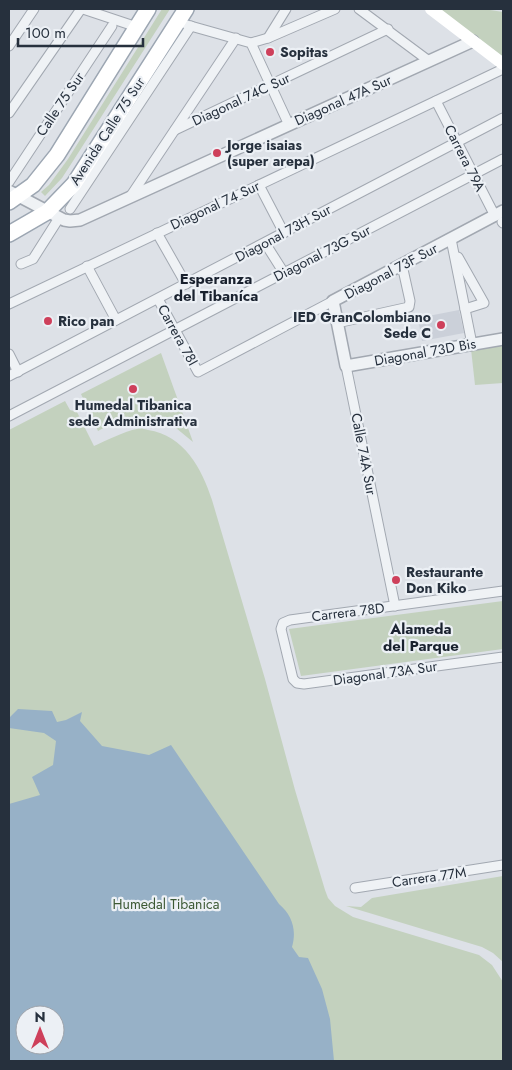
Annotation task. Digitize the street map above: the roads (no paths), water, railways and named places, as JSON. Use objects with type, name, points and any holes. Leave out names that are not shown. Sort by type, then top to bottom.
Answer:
[{"type":"main road","name":"Avenida Calle 75 Sur","points":[[12,196],[38,179],[57,155],[148,9]]},
{"type":"main road","name":"Avenida Calle 75 Sur","points":[[9,234],[53,215],[185,24],[186,9]]},
{"type":"main road","points":[[431,9],[503,64]]},
{"type":"street","points":[[9,46],[34,9]]},
{"type":"street","points":[[9,113],[82,9],[137,27]]},
{"type":"street","points":[[268,38],[286,9]]},
{"type":"street","points":[[70,209],[185,24],[252,42],[268,38],[335,9]]},
{"type":"street","points":[[360,9],[429,61]]},
{"type":"street","name":"Calle 75 Sur","points":[[9,182],[112,26]]},
{"type":"street","name":"Diagonal 74C Sur","points":[[175,130],[388,29]]},
{"type":"street","points":[[130,197],[236,38]]},
{"type":"street","name":"Diagonal 47A Sur","points":[[53,215],[70,222],[80,220],[473,41]]},
{"type":"street","points":[[252,42],[289,125]]},
{"type":"street","name":"Diagonal 74 Sur","points":[[9,304],[503,69]]},
{"type":"street","name":"Carrera 79A","points":[[436,101],[473,174],[501,218]]},
{"type":"street","name":"Diagonal 73H Sur","points":[[9,376],[503,118]]},
{"type":"street","name":"Diagonal 73G Sur","points":[[9,416],[503,159]]},
{"type":"street","points":[[259,185],[284,233]]},
{"type":"street","points":[[12,196],[53,215],[33,259],[20,264]]},
{"type":"street","name":"Diagonal 73F Sur","points":[[198,372],[452,238],[501,218]]},
{"type":"street","points":[[157,233],[186,284]]},
{"type":"street","points":[[452,238],[472,344]]},
{"type":"street","points":[[265,242],[284,273]]},
{"type":"street","points":[[454,250],[484,303],[465,309]]},
{"type":"street","points":[[337,323],[408,307],[410,304],[402,265]]},
{"type":"street","points":[[87,266],[116,320]]},
{"type":"street","name":"Carrera 78I","points":[[158,299],[198,372]]},
{"type":"street","name":"Calle 74A Sur","points":[[333,302],[395,606]]},
{"type":"street","name":"Diagonal 73D Bis","points":[[346,366],[503,339]]},
{"type":"street","points":[[9,354],[18,372]]},
{"type":"street","name":"Carrera 78D","points":[[297,683],[293,679],[280,629],[283,623],[290,620],[503,591]]},
{"type":"street","name":"Diagonal 73A Sur","points":[[297,683],[304,684],[503,657]]},
{"type":"street","name":"Carrera 77M","points":[[355,888],[503,865]]},
{"type":"water","points":[[18,709],[52,711],[57,722],[82,712],[80,721],[102,746],[149,755],[171,745],[290,918],[294,929],[292,947],[299,957],[308,958],[322,989],[330,1019],[334,1061],[9,1061],[9,804],[40,795],[32,777],[53,765],[56,741],[44,733],[9,728],[9,718]]},
{"type":"place","name":"Sopitas","points":[[270,52]]},
{"type":"place","name":"Jorge isaias (super arepa)","points":[[217,153]]},
{"type":"place","name":"Rico pan","points":[[48,321]]},
{"type":"place","name":"IED GranColombiano Sede C","points":[[441,325]]},
{"type":"place","name":"Humedal Tibanica sede Administrativa","points":[[133,389]]},
{"type":"place","name":"Restaurante Don Kiko","points":[[396,580]]},
{"type":"district","name":"Esperanza del Tibaníca","points":[[216,288]]},
{"type":"district","name":"Alameda del Parque","points":[[421,638]]},
{"type":"park label","name":"Humedal Tibanica","points":[[166,904]]}]
